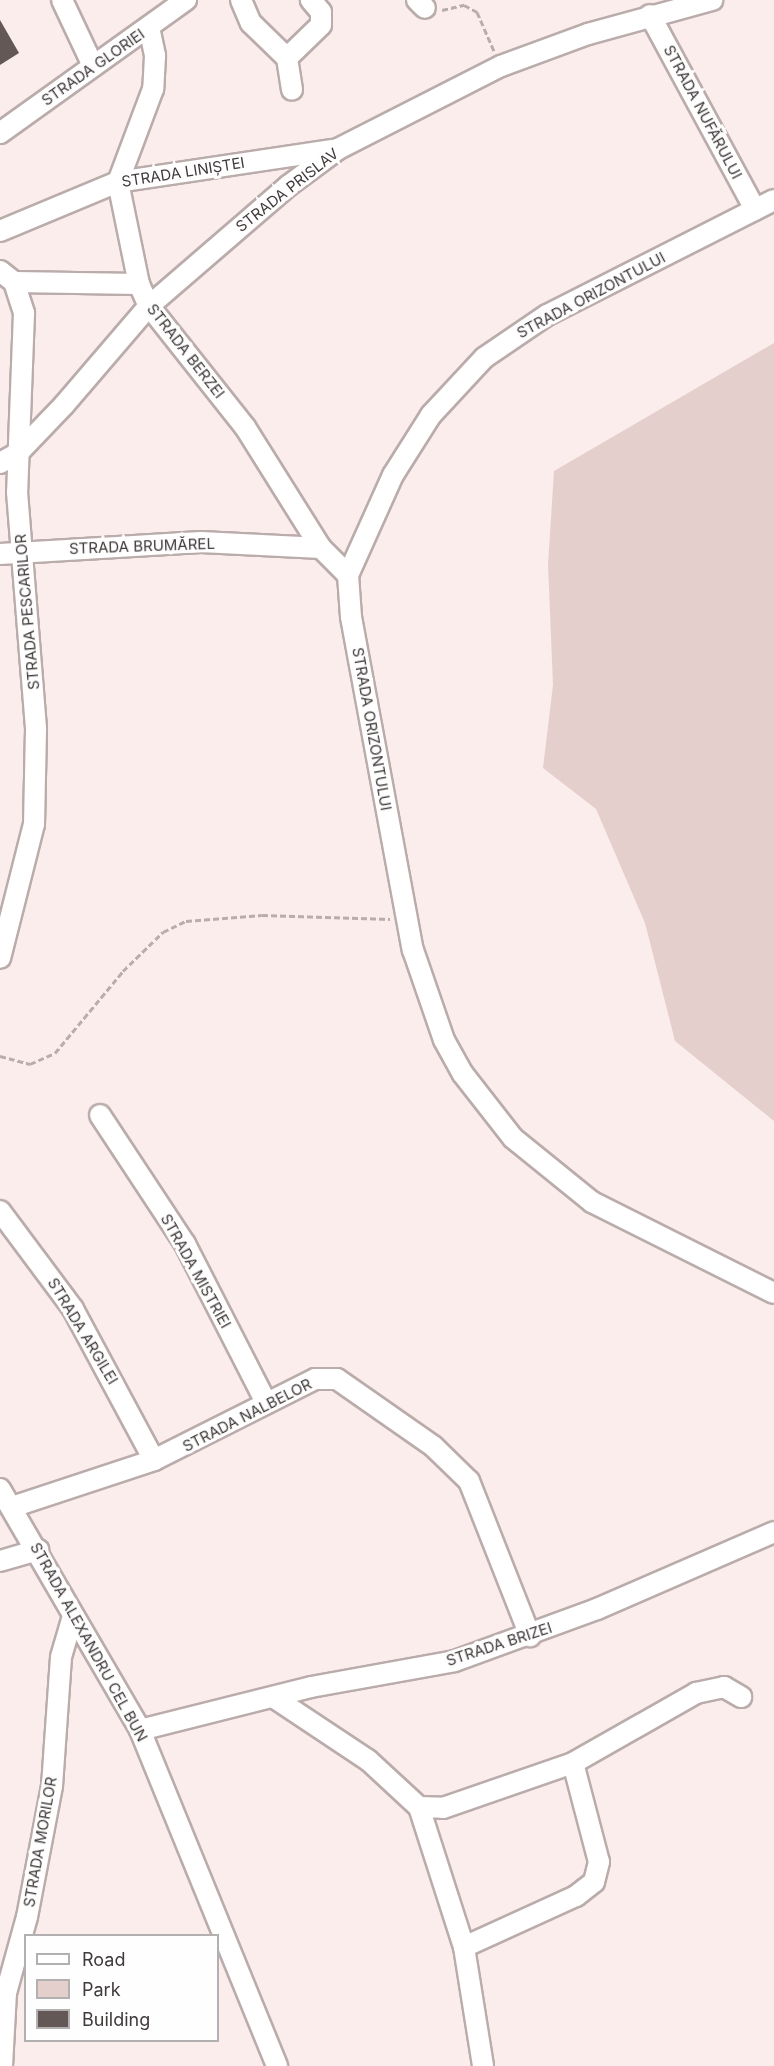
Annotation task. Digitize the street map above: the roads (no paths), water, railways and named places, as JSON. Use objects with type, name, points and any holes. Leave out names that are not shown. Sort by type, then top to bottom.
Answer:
[{"type":"street","points":[[62,0],[93,66]]},
{"type":"street","name":"STRADA GLORIEI","points":[[0,133],[186,0]]},
{"type":"street","points":[[241,0],[251,24],[287,58],[292,90]]},
{"type":"street","points":[[287,58],[321,26],[321,12],[311,0]]},
{"type":"street","name":"STRADA PRISLAV","points":[[0,463],[18,453],[149,306],[288,186],[338,149],[501,66],[650,15],[712,0]]},
{"type":"street","name":"STRADA NUFĂRULUI","points":[[650,15],[755,209]]},
{"type":"street","points":[[118,182],[155,78],[149,27]]},
{"type":"street","name":"STRADA LINIȘTEI","points":[[0,231],[118,182],[338,149]]},
{"type":"street","name":"STRADA BERZEI","points":[[118,182],[139,284],[149,306],[245,427],[321,548],[348,575]]},
{"type":"street","name":"STRADA ORIZONTULUI","points":[[774,200],[547,315],[484,358],[431,415],[393,475],[348,575],[351,617],[407,920],[444,1040],[463,1074],[513,1137],[592,1202],[774,1293]]},
{"type":"street","points":[[7,277],[139,284]]},
{"type":"street","name":"STRADA PESCARILOR","points":[[0,958],[26,864],[36,784],[21,553],[18,453],[24,327],[7,277]]},
{"type":"street","name":"STRADA BRUMĂREL","points":[[0,554],[201,542],[321,548]]},
{"type":"street","name":"STRADA MISTRIEI","points":[[100,1115],[185,1244],[266,1402]]},
{"type":"street","name":"STRADA ARGILEI","points":[[0,1211],[73,1309],[154,1460]]},
{"type":"street","name":"STRADA NALBELOR","points":[[12,1507],[154,1460],[315,1379],[338,1379],[369,1396],[454,1464],[484,1509],[530,1636]]},
{"type":"street","name":"STRADA ALEXANDRU CEL BUN","points":[[0,1489],[38,1550],[73,1616],[140,1730],[277,2066]]},
{"type":"street","name":"STRADA BRIZEI","points":[[140,1730],[273,1697],[455,1661],[530,1636],[774,1532]]},
{"type":"street","points":[[0,1561],[38,1550]]},
{"type":"street","name":"STRADA MORILOR","points":[[2,2066],[2,2029],[6,1993],[27,1917],[52,1786],[61,1657],[73,1616]]},
{"type":"street","points":[[419,1807],[444,1808],[573,1763],[696,1693],[724,1687],[741,1697]]},
{"type":"street","points":[[273,1697],[368,1760],[419,1807],[464,1947],[482,2058]]},
{"type":"street","points":[[464,1947],[576,1896],[594,1882],[599,1862],[573,1763]]}]
